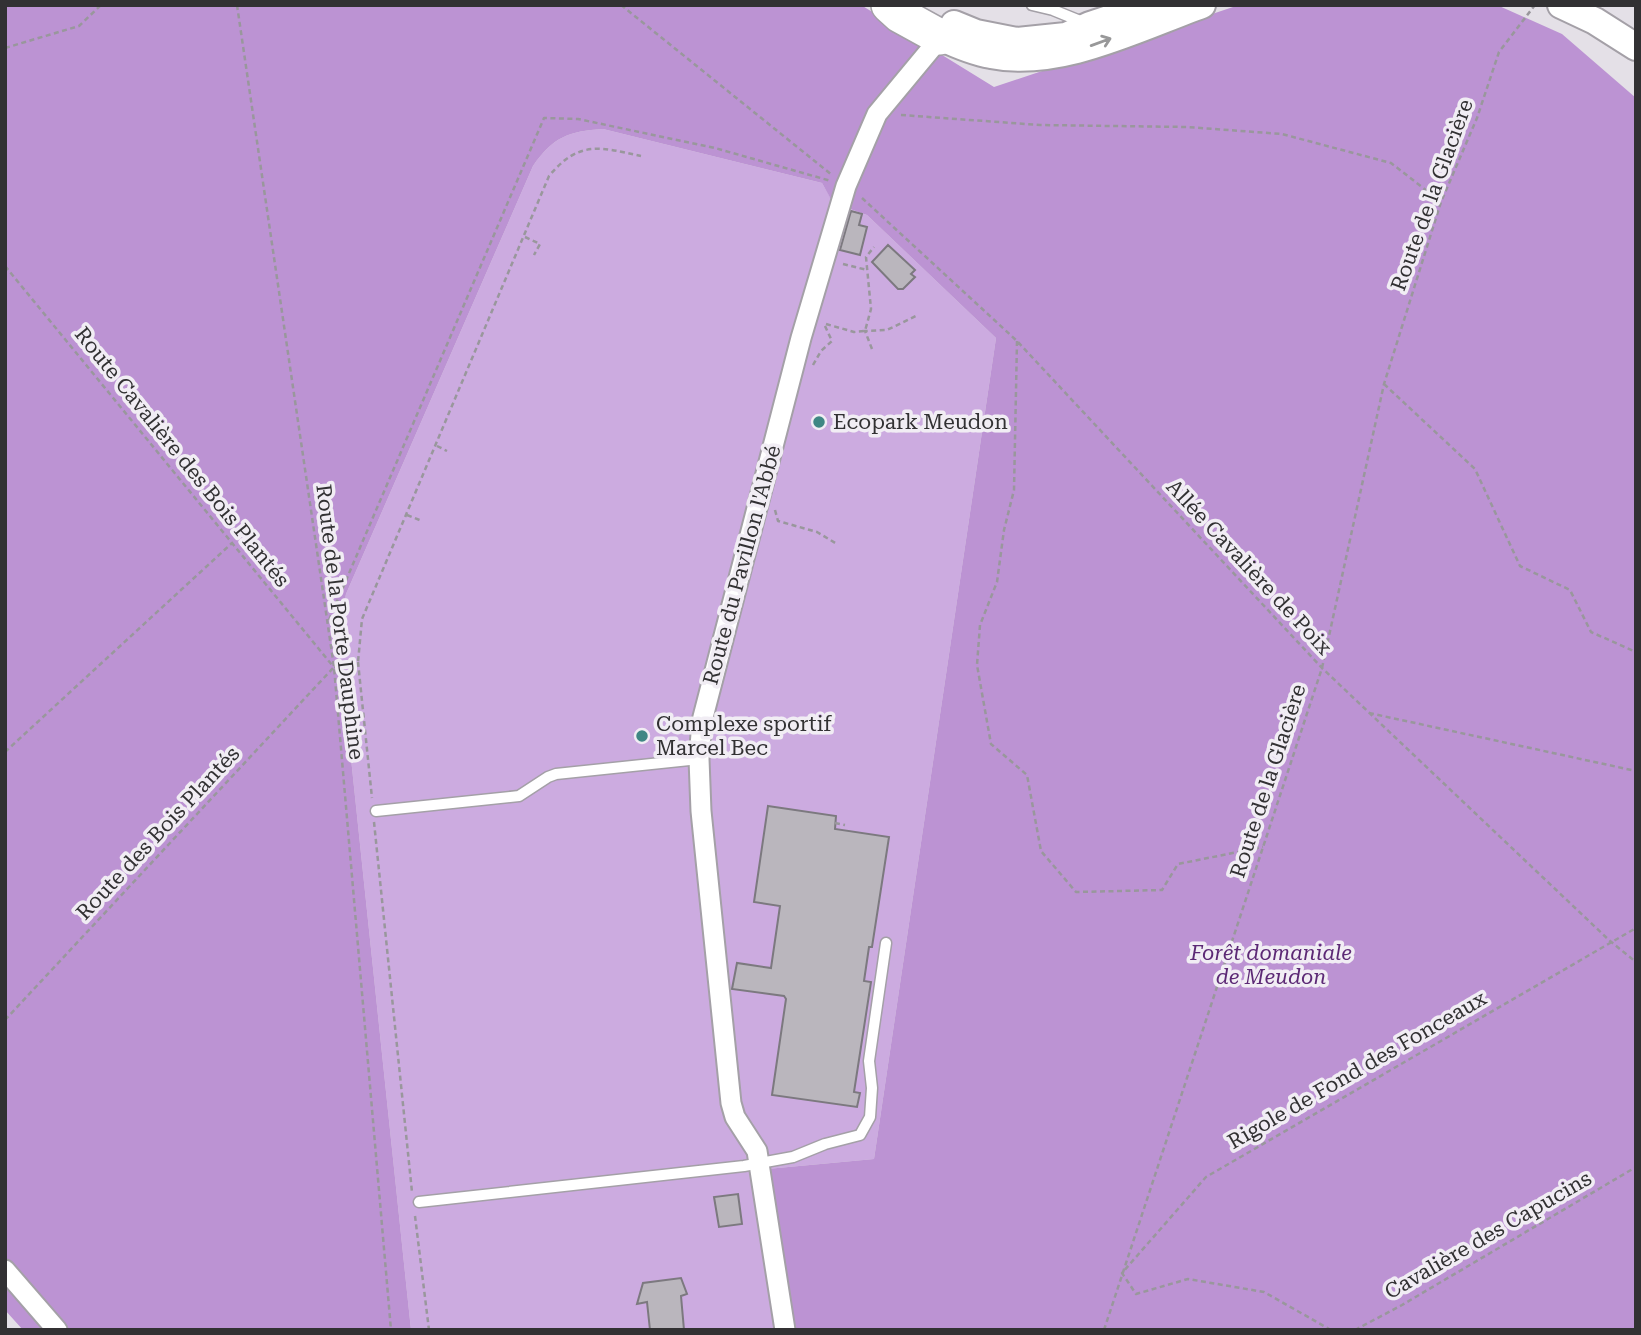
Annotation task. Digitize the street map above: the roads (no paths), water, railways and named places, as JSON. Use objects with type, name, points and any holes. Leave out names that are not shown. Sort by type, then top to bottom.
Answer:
[{"type":"highway","points":[[889,5],[900,15],[939,22]]},
{"type":"street","points":[[939,22],[1017,41],[1066,36],[1090,25],[1151,5]]},
{"type":"street","points":[[939,22],[966,48],[992,55],[1021,58],[1076,51],[1202,5]]},
{"type":"street","points":[[1561,5],[1595,21],[1636,47]]},
{"type":"street","name":"Route du Pavillon l'Abbé","points":[[785,1330],[757,1151],[735,1117],[731,1103],[701,811],[699,759],[702,721],[710,685],[816,322],[846,186],[877,114],[939,22]]},
{"type":"street","points":[[5,1270],[57,1330]]},
{"type":"lane","points":[[1032,5],[1053,10],[1090,25]]},
{"type":"lane","points":[[375,815],[519,796],[556,774],[699,759]]},
{"type":"lane","points":[[416,1202],[680,1174],[793,1157],[825,1144],[860,1135],[870,1117],[873,1088],[869,1061],[886,943]]},
{"type":"place","name":"Ecopark Meudon","points":[[819,422]]},
{"type":"place","name":"Complexe sportif Marcel Bec","points":[[642,736]]},
{"type":"park label","name":"Forêt domaniale de Meudon","points":[[1271,965]]}]
